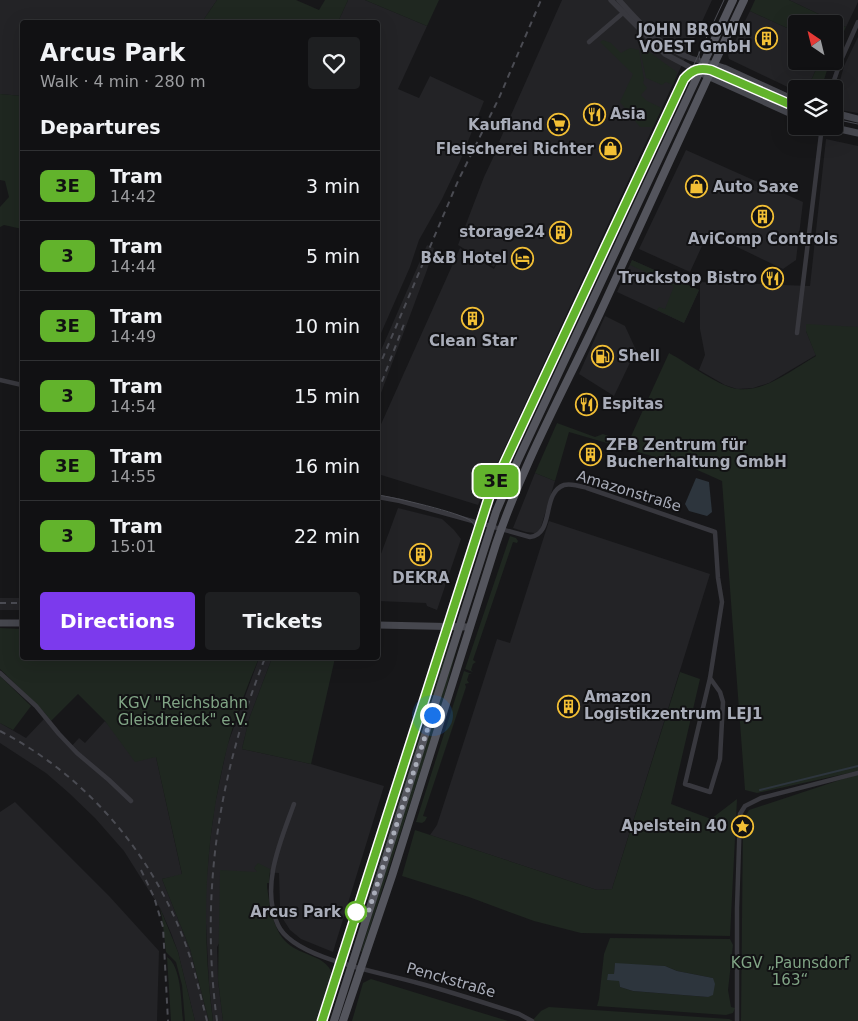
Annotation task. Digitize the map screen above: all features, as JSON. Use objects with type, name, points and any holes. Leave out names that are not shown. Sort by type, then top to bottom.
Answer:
[{"type":"main road","points":[[334,1021],[491,527],[518,460],[733,0]]},
{"type":"main road","points":[[342,1021],[392,875],[501,530],[527,464],[599,314],[744,0]]},
{"type":"main road","points":[[704,62],[714,64],[788,96]]},
{"type":"main road","points":[[699,72],[788,112]]},
{"type":"main road","points":[[843,115],[858,119]]},
{"type":"main road","points":[[843,130],[858,134]]},
{"type":"main road","points":[[0,623],[20,623]]},
{"type":"main road","points":[[380,624],[470,627]]},
{"type":"street","points":[[611,0],[659,40],[687,56],[704,62]]},
{"type":"street","points":[[619,0],[625,10],[665,54],[699,72]]},
{"type":"street","points":[[589,42],[625,10]]},
{"type":"street","points":[[834,80],[858,22]]},
{"type":"street","points":[[796,333],[821,135]]},
{"type":"street","points":[[796,276],[802,277]]},
{"type":"street","points":[[0,380],[20,385]]},
{"type":"street","name":"Amazonstraße","points":[[380,497],[400,501],[520,536],[536,536],[542,531],[552,496],[557,488],[566,484],[581,486],[715,532],[718,578],[722,602],[710,678]]},
{"type":"street","points":[[0,673],[36,706],[72,747],[131,801]]},
{"type":"street","points":[[710,678],[720,692],[723,702],[720,759],[710,792],[685,784],[710,678]]},
{"type":"street","points":[[737,1021],[737,908],[740,814],[745,806],[761,798],[858,773]]},
{"type":"street","name":"Penckstraße","points":[[294,804],[274,866],[272,899],[278,924],[283,934],[300,946],[351,966],[419,983],[519,1014],[532,1021]]},
{"type":"shaded area","points":[[0,0],[217,0],[203,20],[20,20],[20,96],[0,94]]},
{"type":"shaded area","points":[[348,0],[365,0],[427,26],[398,89],[419,98],[430,76],[484,101],[461,159],[442,199],[419,240],[410,267],[380,335],[380,20],[339,20]]},
{"type":"shaded area","points":[[562,0],[712,0],[478,505],[380,475],[380,427],[460,248],[494,269],[504,249],[494,267],[458,245],[484,177],[500,143],[523,152],[499,142]]},
{"type":"shaded area","points":[[789,0],[858,0],[846,27],[843,26],[843,15],[821,15]]},
{"type":"shaded area","points":[[750,11],[788,28],[788,70],[816,70],[811,80],[788,80],[788,87],[729,59],[728,55]]},
{"type":"shaded area","points":[[858,37],[858,113],[843,110],[843,80],[840,80],[844,66]]},
{"type":"shaded area","points":[[826,139],[858,146],[858,327],[806,331],[816,355],[769,383],[753,388],[737,389],[725,385],[699,370],[705,355],[700,329],[700,282],[810,286]]},
{"type":"shaded area","points":[[686,150],[803,202],[796,260],[783,269],[708,233],[690,272],[639,249]]},
{"type":"shaded area","points":[[427,245],[434,248],[380,396],[380,352]]},
{"type":"shaded area","points":[[632,260],[699,290],[684,323],[617,292]]},
{"type":"shaded area","points":[[605,316],[625,326],[636,350],[614,396],[579,374]]},
{"type":"shaded area","points":[[535,473],[555,481],[540,530],[535,533],[513,528]]},
{"type":"shaded area","points":[[696,478],[709,482],[712,512],[707,516],[689,511],[685,504]]},
{"type":"shaded area","points":[[398,508],[442,519],[461,539],[437,610],[427,606],[426,603],[380,601],[380,557]]},
{"type":"shaded area","name":"Amazon Logistikzentrum LEJ1","points":[[549,521],[710,574],[612,889],[597,890],[430,835],[437,825],[497,639],[510,643]]},
{"type":"shaded area","points":[[0,598],[20,598],[20,610],[0,610]]},
{"type":"shaded area","name":"Arcus Park","points":[[258,660],[271,660],[249,719],[242,749],[311,764],[384,786],[333,952],[301,939],[290,930],[283,919],[280,907],[279,873],[258,872],[217,947],[218,980],[223,1021],[213,1021],[209,985],[206,886],[215,804],[227,746]]},
{"type":"shaded area","points":[[44,719],[70,748],[79,738],[85,743],[105,721],[121,740],[156,757],[182,875],[162,879],[190,949],[209,1021],[195,1021],[178,952],[171,933],[160,908],[124,851],[95,818],[69,793],[46,773],[0,743],[0,723],[26,738]]},
{"type":"shaded area","points":[[15,802],[109,896],[159,951],[157,1021],[0,1021],[0,812]]},
{"type":"shaded area","points":[[615,963],[665,966],[677,971],[713,978],[715,984],[713,995],[708,997],[633,991],[620,987],[619,981],[607,980],[608,974],[614,974]]},
{"type":"green space","points":[[217,0],[296,0],[319,10],[325,0],[348,0],[339,20],[203,20]]},
{"type":"green space","points":[[365,0],[439,0],[427,26]]},
{"type":"green space","points":[[755,0],[789,0],[821,15],[788,15],[788,28],[750,11]]},
{"type":"green space","points":[[603,40],[611,43],[621,53],[630,48],[639,50],[643,83],[647,88],[641,95],[647,101],[662,108],[653,127],[640,127],[620,102],[633,74],[600,42]]},
{"type":"green space","points":[[640,49],[645,49],[677,72],[673,85],[666,82],[662,85],[646,78]]},
{"type":"green space","points":[[816,70],[827,70],[824,80],[811,80]]},
{"type":"green space","points":[[0,94],[20,96],[20,229],[4,225],[0,227],[0,207],[9,197],[5,181],[0,180]]},
{"type":"green space","points":[[632,260],[670,277],[669,281],[672,283],[674,279],[699,290],[684,323],[657,310],[659,307],[665,309],[674,286],[649,276],[650,274],[630,265]]},
{"type":"green space","points":[[806,324],[858,327],[858,771],[757,793],[745,790],[722,481],[693,468],[569,432],[555,481],[535,473],[557,423],[595,437],[603,434],[628,443],[669,353],[713,380],[731,388],[748,389],[759,387],[779,378],[816,356],[806,331]]},
{"type":"green space","points":[[510,536],[518,541],[517,543],[513,542],[473,660],[476,662],[471,670],[473,672],[465,669]]},
{"type":"green space","name":"KGV \"Reichsbahn Gleisdreieck\" e.V.","points":[[0,628],[20,629],[20,660],[258,660],[230,736],[213,817],[209,850],[206,917],[209,986],[213,1021],[209,1021],[190,949],[162,879],[182,874],[156,757],[135,762],[105,721],[78,694],[51,721],[0,669]]},
{"type":"green space","points":[[443,634],[358,903],[355,902],[438,644]]},
{"type":"green space","points":[[449,635],[450,646],[368,899],[365,899]]},
{"type":"green space","points":[[460,636],[441,708],[362,952],[383,874]]},
{"type":"green space","points":[[271,660],[335,660],[311,764],[242,749],[249,719]]},
{"type":"green space","points":[[464,671],[472,674],[469,674],[467,680],[469,683],[465,684],[466,687],[423,816],[427,817],[422,823],[416,822]]},
{"type":"green space","points":[[680,672],[700,679],[671,804],[711,819],[737,799],[730,936],[581,933],[534,921],[469,897],[402,876],[415,830],[597,890],[612,889]]},
{"type":"green space","points":[[0,676],[31,706],[13,730],[0,723]]},
{"type":"green space","name":"KGV „Paunsdorf 163“","points":[[858,774],[858,1021],[741,1021],[743,821],[749,810]]},
{"type":"green space","points":[[258,863],[270,869],[269,883],[267,883],[268,894],[273,919],[280,934],[291,946],[325,963],[332,973],[316,1021],[223,1021],[218,980],[220,870],[257,872],[254,868]]},
{"type":"green space","points":[[160,908],[178,952],[195,1021],[185,1021],[182,985],[176,962],[166,952]]},
{"type":"green space","points":[[610,938],[730,939],[733,945],[728,990],[731,1007],[735,1008],[733,1013],[726,1015],[597,1006],[604,954]],"holes":[[[615,964],[665,966],[677,971],[713,978],[708,997],[633,991],[620,987],[619,981],[614,974]]]},
{"type":"green space","points":[[167,957],[176,969],[178,977],[183,1021],[171,1021]]},
{"type":"green space","points":[[371,979],[508,1021],[352,1021],[363,983]]},
{"type":"green space","points":[[549,1007],[729,1019],[733,1021],[532,1021],[541,1011]]},
{"type":"waterway","points":[[760,790],[858,766]]},
{"type":"tram line","points":[[325,1021],[493,495],[724,0]]},
{"type":"tram line","points":[[699,52],[702,64],[711,72],[788,106]]},
{"type":"tram line","name":"3E","points":[[322,1021],[490,494],[684,79],[694,70],[705,68],[788,104]]},
{"type":"tram line","points":[[843,121],[858,124]]},
{"type":"tram line","points":[[380,495],[427,506],[465,518],[474,525],[478,539]]},
{"type":"railway","points":[[380,364],[458,181],[499,98],[541,0]]},
{"type":"railway","points":[[380,387],[404,324]]},
{"type":"railway","points":[[0,603],[20,603]]},
{"type":"railway","points":[[217,1021],[212,974],[211,927],[212,881],[217,836],[235,747],[264,660]]},
{"type":"railway","points":[[0,731],[31,749],[87,793],[133,846],[153,876],[170,907],[184,940],[207,1021]]},
{"type":"railway","points":[[141,870],[154,897],[163,927],[168,1021]]},
{"type":"place","name":"JOHN BROWN VOEST GmbH","points":[[767,39]]},
{"type":"place","name":"Asia","points":[[594,114]]},
{"type":"place","name":"Kaufland","points":[[559,125]]},
{"type":"place","name":"Fleischerei Richter","points":[[610,149]]},
{"type":"place","name":"Auto Saxe","points":[[697,187]]},
{"type":"place","name":"AviComp Controls","points":[[763,216]]},
{"type":"place","name":"storage24","points":[[561,232]]},
{"type":"place","name":"B&B Hotel","points":[[523,258]]},
{"type":"place","name":"Truckstop Bistro","points":[[773,278]]},
{"type":"place","name":"Clean Star","points":[[473,318]]},
{"type":"place","name":"Shell","points":[[602,356]]},
{"type":"place","name":"Espitas","points":[[586,404]]},
{"type":"place","name":"ZFB Zentrum für Bucherhaltung GmbH","points":[[590,454]]},
{"type":"place","name":"DEKRA","points":[[421,555]]},
{"type":"place","name":"Amazon Logistikzentrum LEJ1","points":[[568,706]]},
{"type":"place","name":"Apelstein 40","points":[[743,826]]},
{"type":"place","name":"Arcus Park","points":[[356,912]]},
{"type":"route","points":[[356,912],[367,916],[432,715]]}]
